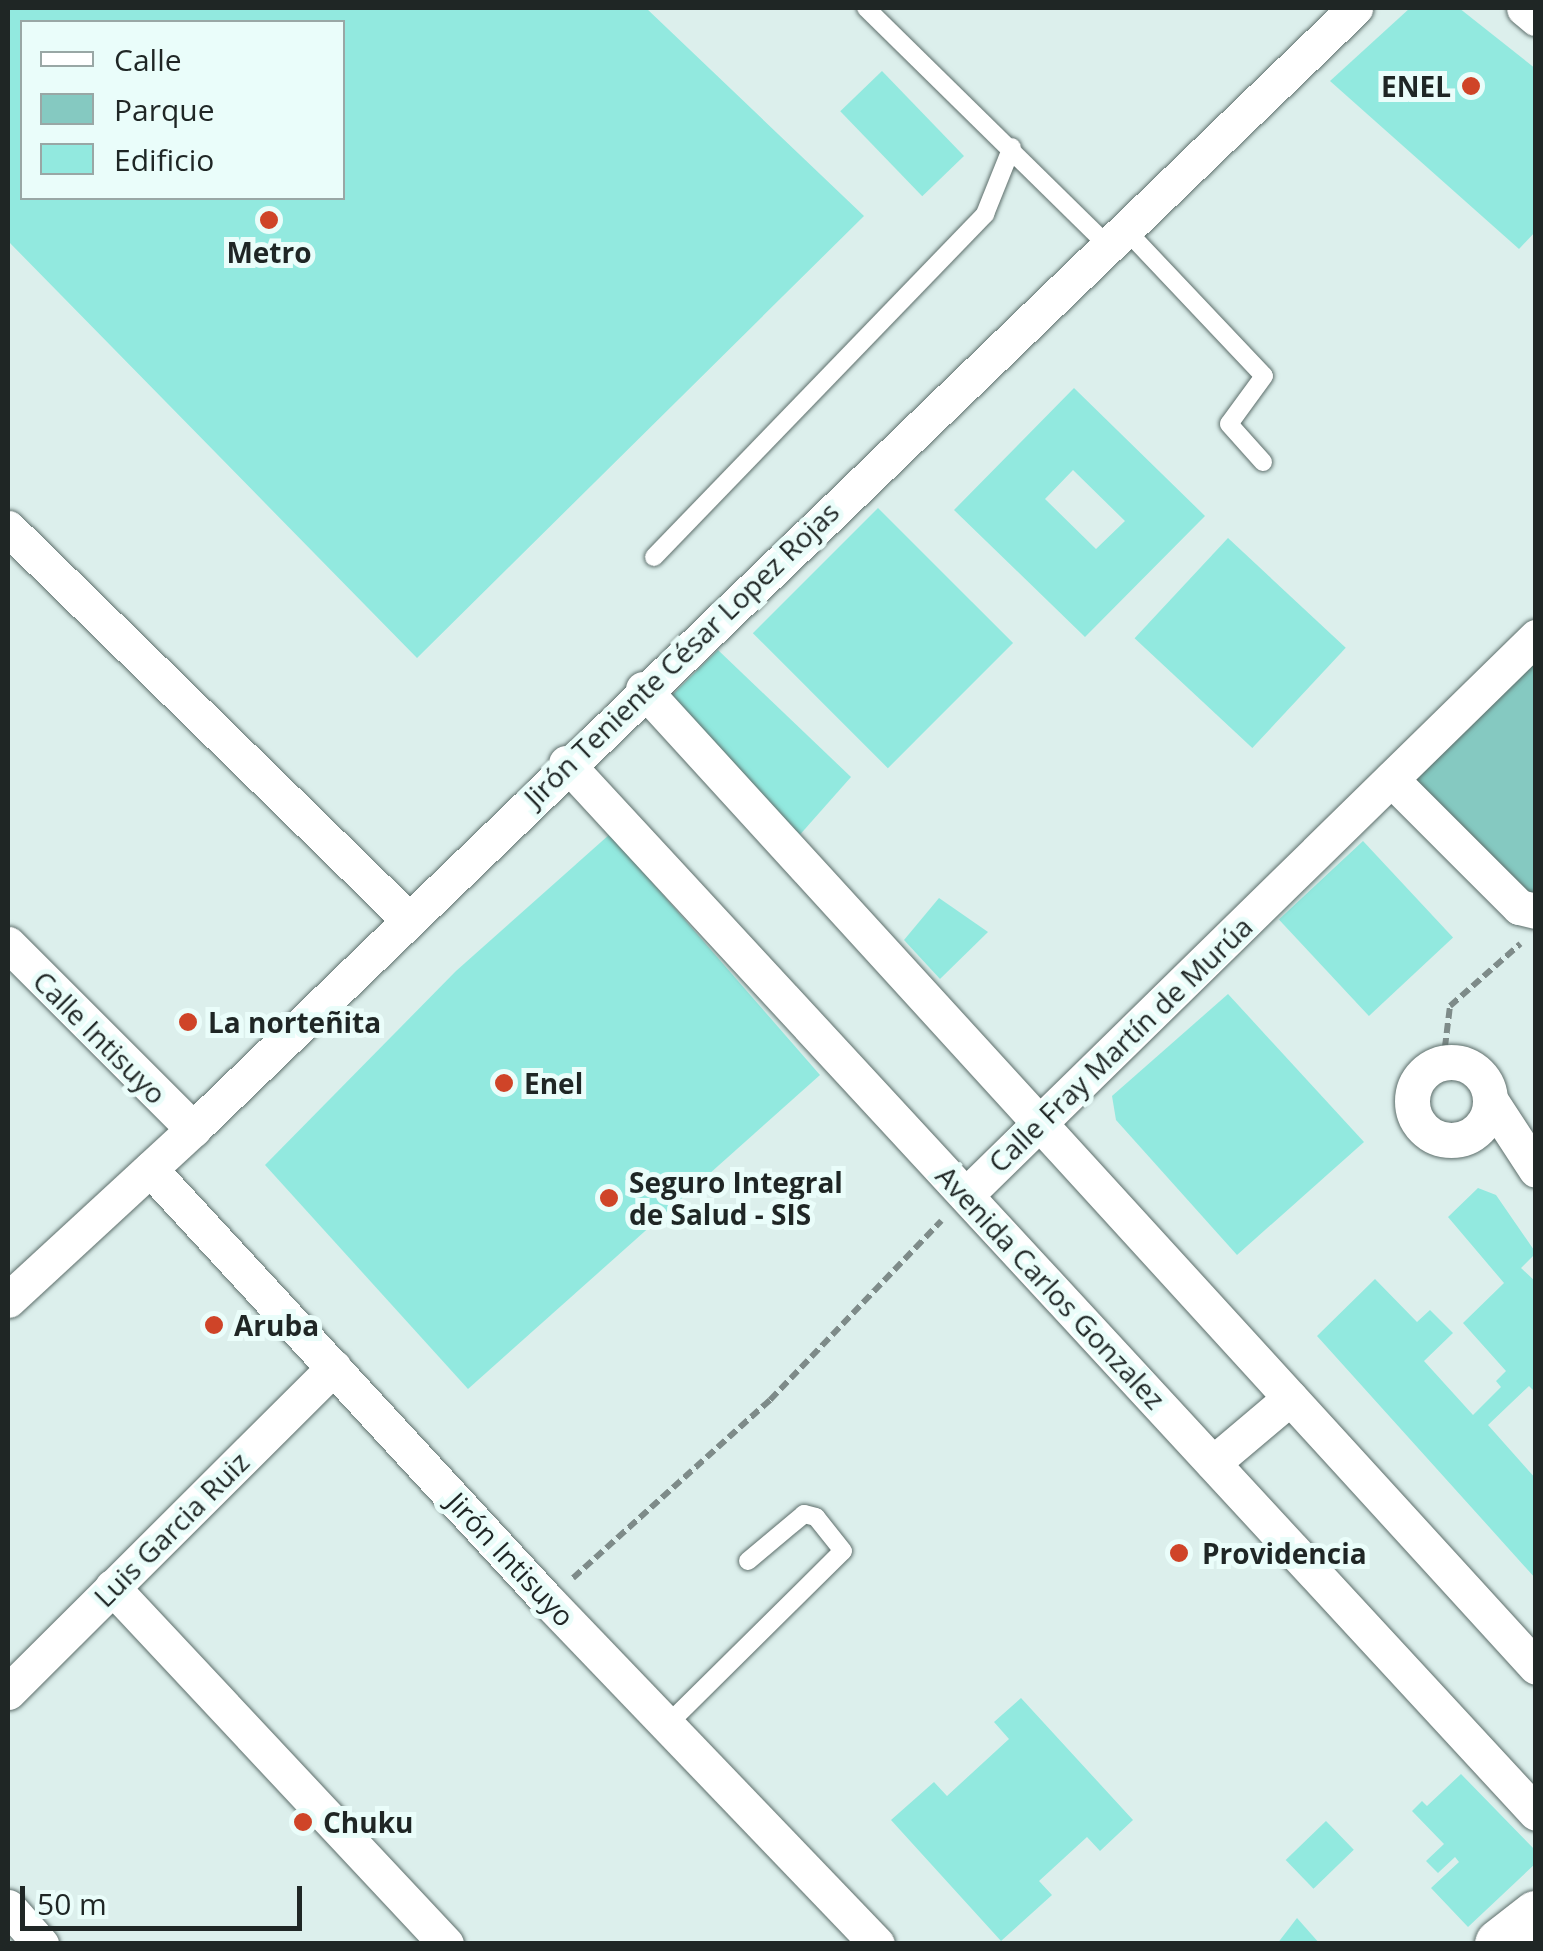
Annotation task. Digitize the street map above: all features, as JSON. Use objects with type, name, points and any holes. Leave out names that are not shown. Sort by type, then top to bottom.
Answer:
[{"type":"street","name":"Jirón Teniente César Lopez Rojas","points":[[8,1300],[193,1130],[566,762],[1355,8]]},
{"type":"street","points":[[1524,8],[1536,18]]},
{"type":"street","points":[[8,528],[408,919]]},
{"type":"street","name":"Calle Fray Martín de Murúa","points":[[966,1195],[1536,637]]},
{"type":"street","points":[[643,689],[1536,1667]]},
{"type":"street","name":"Avenida Carlos Gonzalez","points":[[566,762],[1536,1813]]},
{"type":"street","points":[[1391,779],[1519,907],[1534,912]]},
{"type":"street","name":"Calle Intisuyo","points":[[8,944],[193,1130]]},
{"type":"street","points":[[1443,1062],[1480,1075],[1482,1117],[1441,1138],[1418,1121],[1416,1084],[1443,1062]]},
{"type":"street","points":[[1482,1117],[1510,1131],[1536,1170]]},
{"type":"street","name":"Jirón Intisuyo","points":[[150,1169],[548,1600],[877,1944]]},
{"type":"street","name":"Luis Garcia Ruiz","points":[[8,1692],[334,1367]]},
{"type":"street","points":[[1213,1463],[1290,1398]]},
{"type":"street","points":[[112,1588],[446,1944]]},
{"type":"street","points":[[8,1907],[41,1944]]},
{"type":"street","points":[[1500,1944],[1536,1916]]},
{"type":"lane","points":[[866,8],[1264,376],[1229,422],[1263,462]]},
{"type":"lane","points":[[654,557],[985,214],[1012,147]]},
{"type":"lane","points":[[667,1725],[843,1552],[816,1518],[804,1514],[748,1561]]},
{"type":"path","points":[[1443,1062],[1450,1006],[1530,935],[1534,912]]},
{"type":"path","name":"Calle Fray Martín de Murúa","points":[[548,1600],[770,1400],[966,1195]]},
{"type":"green space","points":[[1535,654],[1535,894],[1531,898],[1409,777]]},
{"type":"building","points":[[8,8],[646,8],[864,216],[417,658],[8,241]]},
{"type":"building","points":[[1410,8],[1459,8],[1536,69],[1536,231],[1519,249],[1330,81]]},
{"type":"building","points":[[882,71],[964,156],[922,196],[840,111]]},
{"type":"building","points":[[1074,388],[1205,516],[1085,637],[954,510]],"holes":[[[1073,470],[1125,521],[1096,549],[1045,499]]]},
{"type":"building","points":[[878,508],[1013,643],[888,768],[753,633]]},
{"type":"building","points":[[1228,538],[1346,648],[1252,748],[1135,638]]},
{"type":"building","points":[[718,650],[851,777],[797,838],[668,699]]},
{"type":"building","name":"Enel","points":[[610,834],[820,1075],[468,1389],[265,1165],[456,971]]},
{"type":"building","points":[[1363,841],[1453,938],[1369,1016],[1279,919]]},
{"type":"building","points":[[939,898],[988,932],[940,979],[904,940]]},
{"type":"building","points":[[1228,994],[1364,1142],[1237,1255],[1116,1120],[1112,1096]]},
{"type":"building","points":[[1478,1188],[1496,1195],[1536,1253],[1521,1268],[1536,1282],[1536,1393],[1529,1386],[1488,1425],[1536,1479],[1536,1579],[1317,1336],[1375,1279],[1417,1322],[1430,1310],[1453,1333],[1424,1361],[1473,1415],[1501,1387],[1496,1381],[1506,1371],[1463,1323],[1504,1283],[1448,1217]]},
{"type":"building","points":[[1021,1698],[1133,1820],[1100,1851],[1087,1837],[1039,1881],[1052,1895],[1001,1941],[891,1820],[934,1782],[947,1796],[1009,1739],[994,1722]]},
{"type":"building","points":[[1461,1774],[1536,1851],[1536,1863],[1468,1927],[1431,1888],[1459,1862],[1455,1857],[1438,1873],[1426,1861],[1444,1844],[1412,1811],[1422,1801],[1427,1806]]},
{"type":"building","points":[[1326,1821],[1354,1850],[1314,1889],[1286,1860]]},
{"type":"building","points":[[1297,1918],[1320,1944],[1277,1944]]},
{"type":"place","name":"ENEL","points":[[1471,86]]},
{"type":"place","name":"Metro","points":[[269,220]]},
{"type":"place","name":"La norteñita","points":[[188,1022]]},
{"type":"place","name":"Enel","points":[[504,1083]]},
{"type":"place","name":"Seguro Integral de Salud - SIS","points":[[609,1198]]},
{"type":"place","name":"Aruba","points":[[214,1325]]},
{"type":"place","name":"Providencia","points":[[1179,1553]]},
{"type":"place","name":"Chuku","points":[[303,1822]]}]
